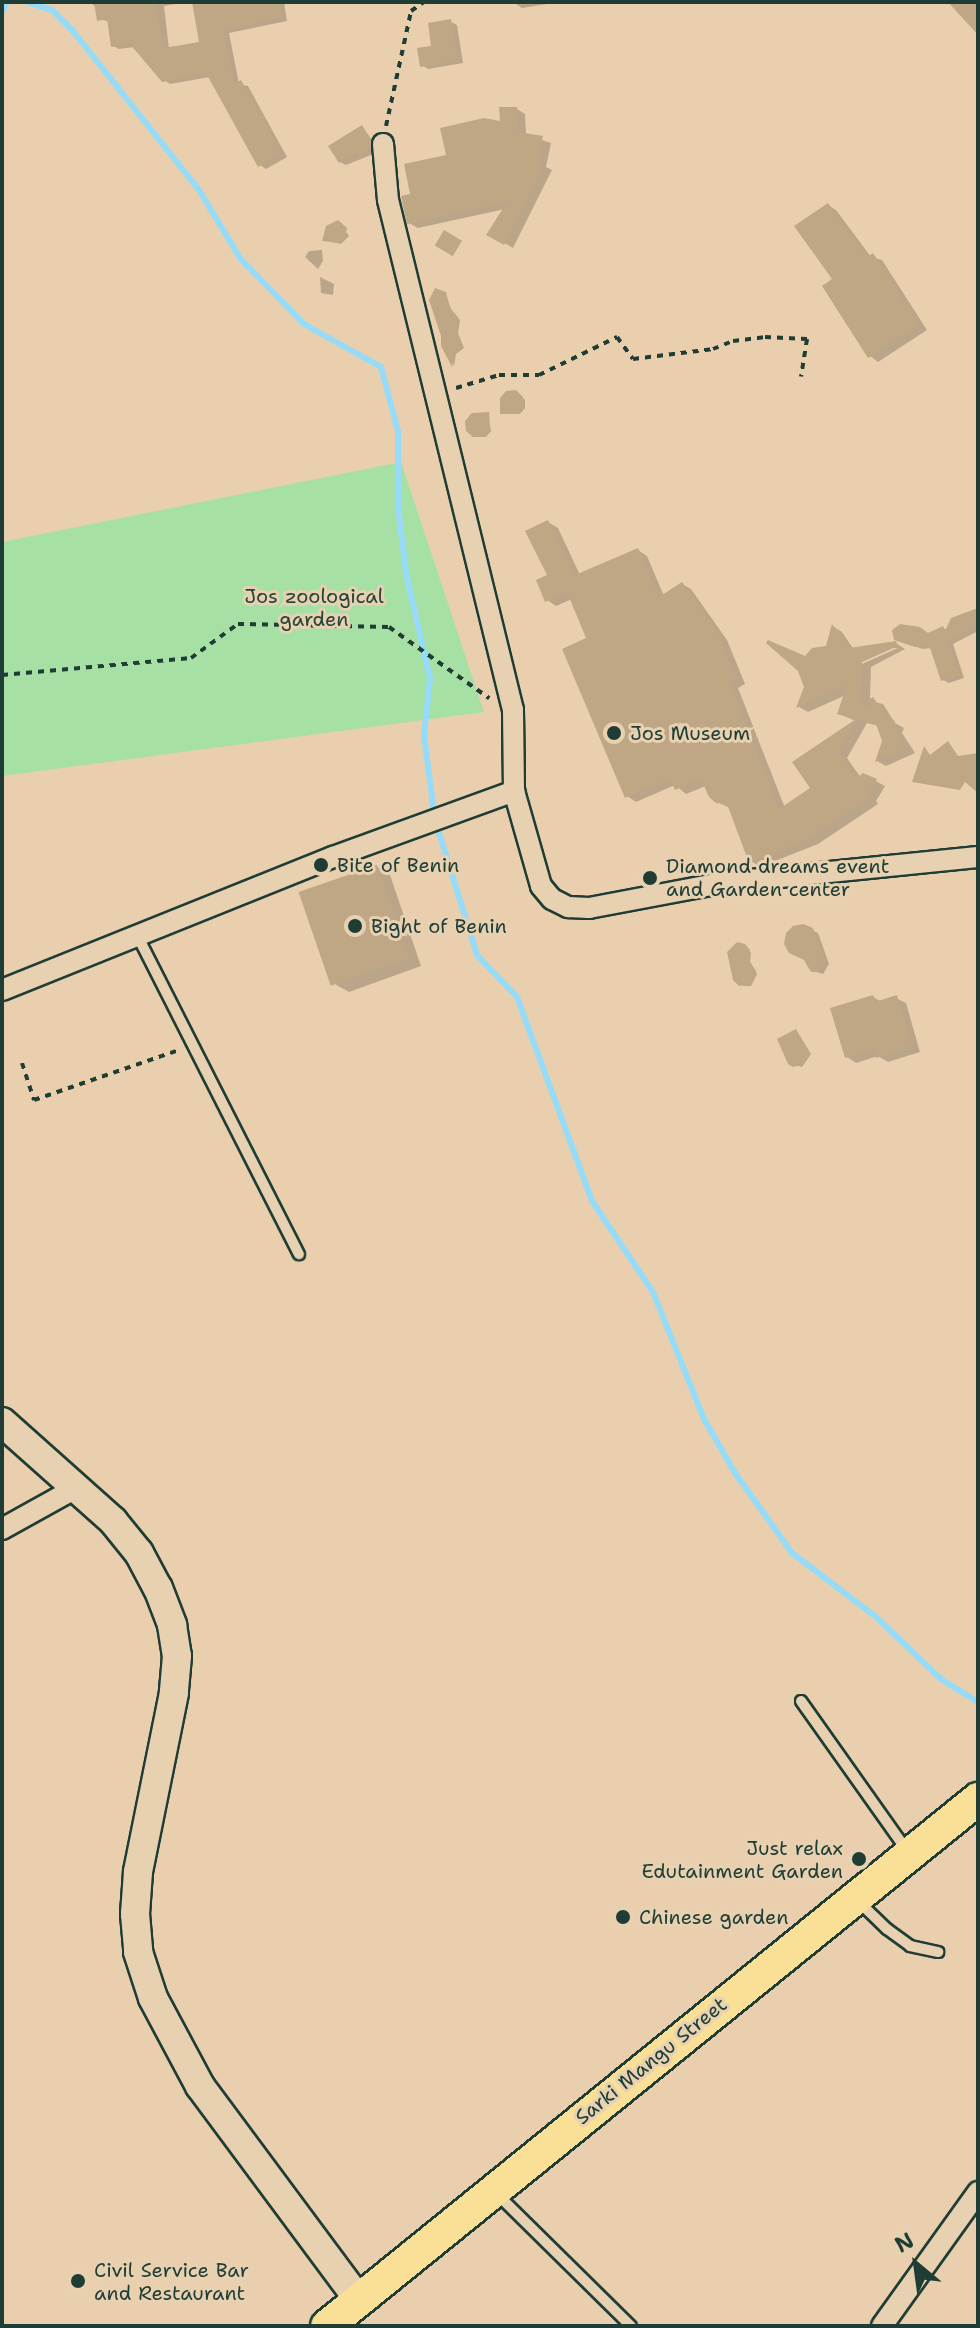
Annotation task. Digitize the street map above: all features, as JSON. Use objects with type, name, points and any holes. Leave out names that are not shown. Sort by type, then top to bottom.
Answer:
[{"type":"main road","name":"Sarki Mangu Street","points":[[327,2326],[978,1799]]},
{"type":"street","points":[[383,144],[388,200],[513,710],[514,791],[541,886],[552,899],[568,907],[589,908],[721,883],[978,857]]},
{"type":"street","points":[[2,990],[514,791]]},
{"type":"street","points":[[2,1422],[113,1521],[139,1553],[172,1625],[177,1656],[174,1693],[138,1872],[135,1914],[138,1952],[153,1998],[200,2086],[358,2299]]},
{"type":"street","points":[[2,1529],[76,1488]]},
{"type":"street","points":[[882,2326],[978,2192]]},
{"type":"lane","points":[[137,935],[299,1254]]},
{"type":"lane","points":[[801,1701],[909,1854]]},
{"type":"lane","points":[[855,1897],[887,1929],[910,1946],[938,1952]]},
{"type":"lane","points":[[492,2190],[631,2326]]},
{"type":"path","points":[[383,144],[411,11],[424,2]]},
{"type":"path","points":[[438,394],[499,375],[539,375],[617,337],[633,359],[713,349],[733,341],[765,337],[807,339],[801,377]]},
{"type":"path","points":[[2,675],[191,658],[238,624],[389,627],[477,693],[513,710]]},
{"type":"path","points":[[22,1063],[34,1100],[193,1045]]},
{"type":"green space","name":"Jos zoological garden","points":[[401,462],[484,712],[2,776],[2,542]]},
{"type":"building","points":[[94,2],[155,2],[164,48],[199,42],[192,2],[279,2],[282,18],[224,30],[234,84],[241,80],[282,153],[258,167],[206,73],[162,82],[130,44],[111,47],[107,19],[97,21]]},
{"type":"building","points":[[948,2],[978,2],[978,35]]},
{"type":"building","points":[[451,19],[458,61],[420,67],[417,48],[431,46],[428,23]]},
{"type":"building","points":[[499,107],[517,107],[518,132],[543,136],[538,160],[544,163],[504,245],[486,235],[507,202],[407,224],[401,196],[410,194],[404,164],[446,155],[440,128],[484,118],[500,121]]},
{"type":"building","points":[[362,125],[371,140],[370,150],[358,158],[356,153],[339,163],[328,146]]},
{"type":"building","points":[[828,203],[867,257],[873,253],[919,325],[868,358],[822,286],[832,279],[794,226]]},
{"type":"building","points":[[338,220],[347,228],[344,240],[338,243],[322,241],[326,226]]},
{"type":"building","points":[[444,230],[462,241],[453,256],[435,245]]},
{"type":"building","points":[[435,288],[446,292],[450,308],[458,317],[457,331],[462,347],[454,353],[452,367],[441,346],[441,336],[429,300]]},
{"type":"building","points":[[516,390],[523,397],[524,406],[517,414],[500,414],[500,398],[506,391]]},
{"type":"building","points":[[489,412],[490,429],[483,437],[473,437],[466,431],[465,421],[472,413]]},
{"type":"building","points":[[548,520],[575,575],[638,548],[659,597],[682,582],[718,633],[737,678],[729,682],[779,809],[810,788],[792,762],[856,719],[837,714],[847,685],[796,708],[804,687],[798,671],[766,643],[768,640],[805,656],[812,648],[826,646],[832,624],[849,648],[896,641],[898,646],[862,662],[861,704],[871,709],[868,700],[873,697],[887,717],[895,721],[893,727],[907,748],[875,762],[882,741],[876,724],[857,719],[839,752],[857,778],[863,773],[877,779],[868,794],[870,798],[808,839],[749,863],[727,804],[716,803],[709,797],[701,779],[675,790],[670,779],[625,798],[562,649],[586,638],[567,592],[545,602],[536,580],[547,575],[525,531]]},
{"type":"building","points":[[978,608],[978,625],[948,640],[959,675],[941,681],[929,645],[915,647],[894,640],[892,630],[900,624],[920,627],[928,633],[943,626],[945,631],[951,618]]},
{"type":"building","points":[[948,741],[958,756],[978,753],[978,793],[965,782],[960,790],[912,782],[924,746],[930,755]]},
{"type":"building","name":"Bight of Benin","points":[[377,865],[409,959],[331,986],[299,892]]},
{"type":"building","points":[[803,924],[813,928],[825,961],[818,972],[811,972],[804,960],[789,953],[784,944],[786,933],[793,926]]},
{"type":"building","points":[[737,942],[745,944],[750,950],[749,960],[756,971],[754,980],[748,985],[739,986],[733,980],[727,952]]},
{"type":"building","points":[[873,995],[875,1002],[897,995],[912,1047],[876,1058],[874,1050],[845,1058],[830,1008]]},
{"type":"building","points":[[796,1029],[809,1051],[804,1064],[793,1067],[788,1064],[777,1039]]},
{"type":"waterway","points":[[2,12],[7,2]]},
{"type":"waterway","points":[[27,2],[52,10],[73,31],[199,190],[240,258],[304,324],[381,367],[398,431],[398,506],[406,573],[430,679],[424,736],[435,820],[477,955],[517,997],[592,1201],[653,1292],[704,1419],[735,1473],[792,1553],[876,1617],[941,1679],[978,1702]]},
{"type":"place","name":"Jos Museum","points":[[614,733]]},
{"type":"place","name":"Bite of Benin","points":[[321,865]]},
{"type":"place","name":"Diamond dreams event and Garden center","points":[[650,878]]},
{"type":"place","name":"Bight of Benin","points":[[355,926]]},
{"type":"place","name":"Just relax Edutainment Garden","points":[[859,1859]]},
{"type":"place","name":"Chinese garden","points":[[623,1917]]},
{"type":"place","name":"Civil Service Bar and Restaurant","points":[[78,2281]]}]
